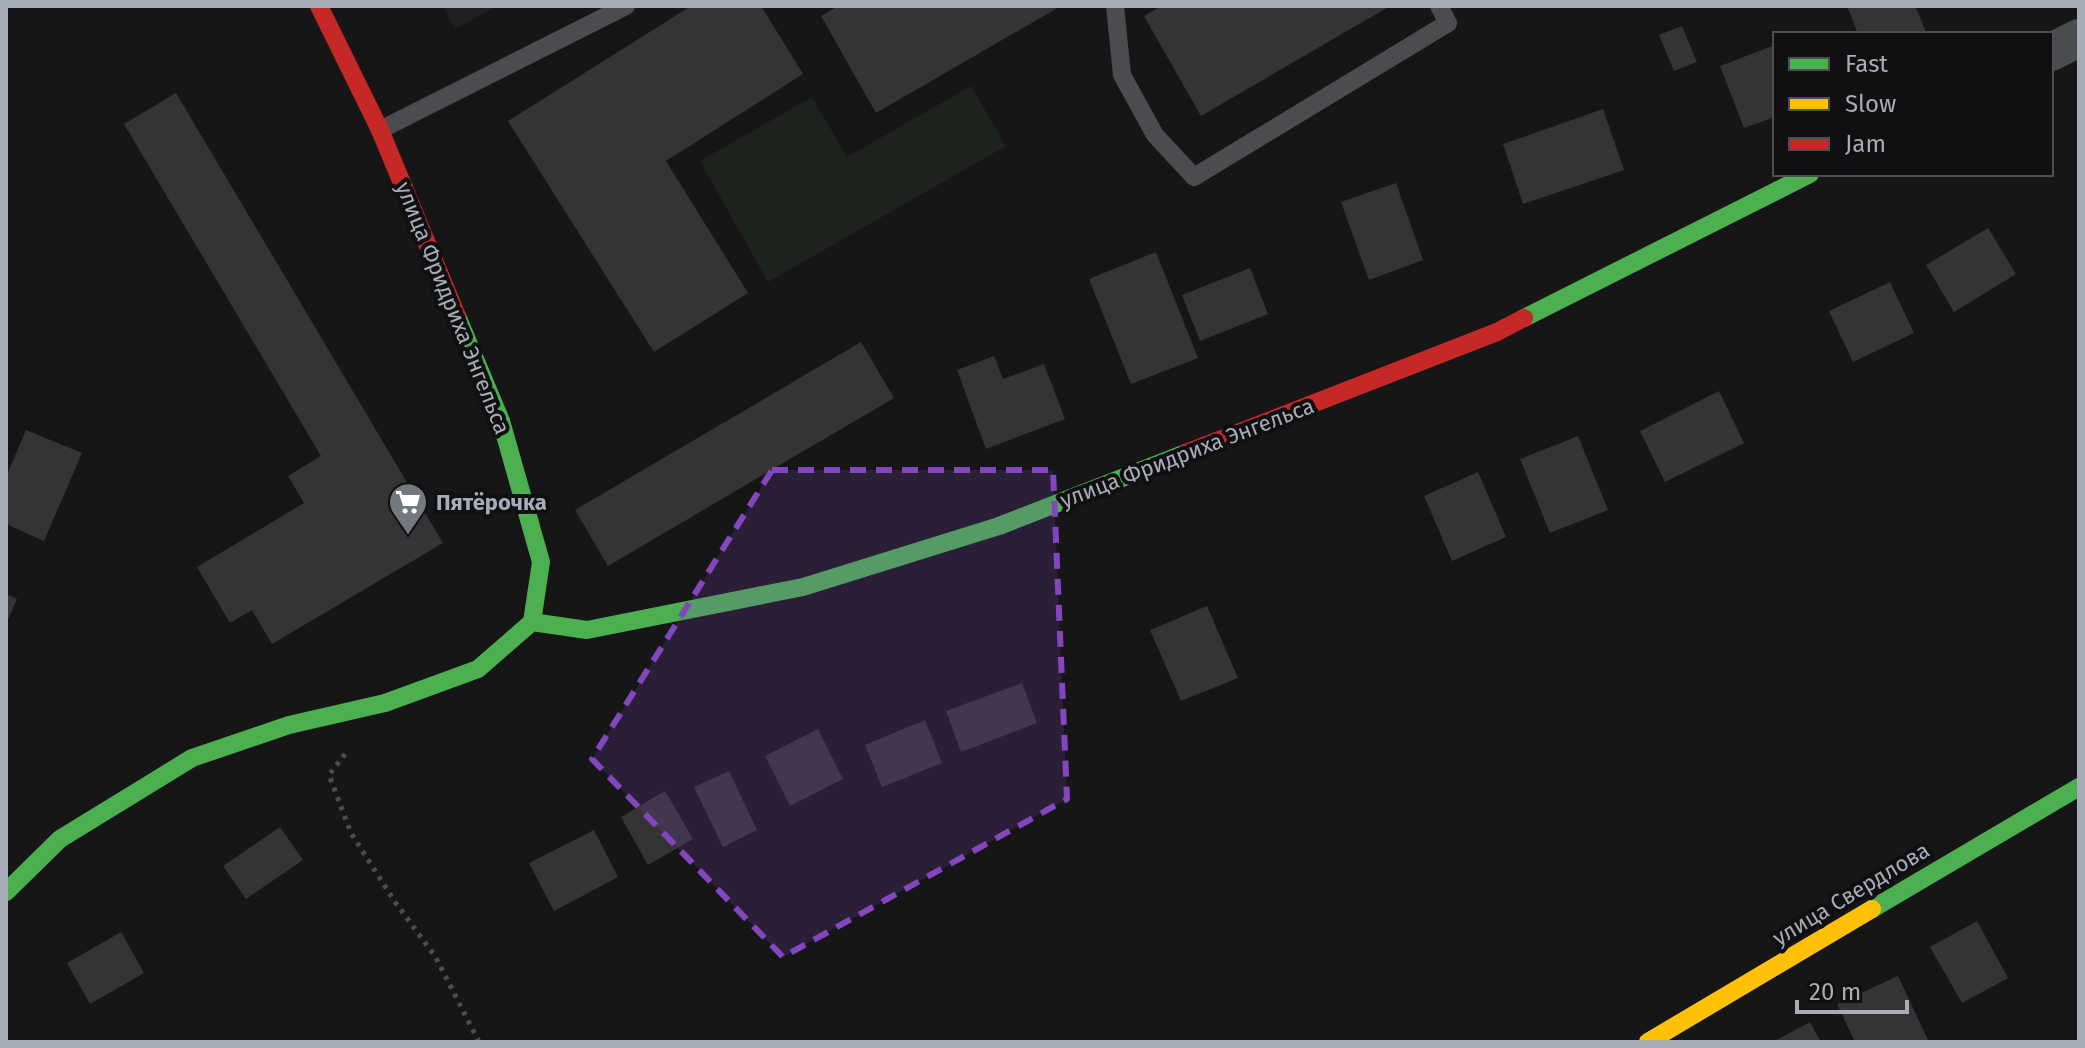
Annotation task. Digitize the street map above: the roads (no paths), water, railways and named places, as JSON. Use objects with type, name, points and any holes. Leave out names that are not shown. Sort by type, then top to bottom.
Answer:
[{"type":"street","name":"улица Фридриха Энгельса","points":[[319,6],[380,130],[501,421],[541,562],[532,622],[587,630],[803,587],[999,526],[1497,332],[1806,176]]},
{"type":"street","points":[[2053,51],[2079,38]]},
{"type":"street","points":[[6,892],[60,839],[192,758],[289,725],[385,703],[478,669],[532,622]]},
{"type":"street","name":"улица Свердлова","points":[[1648,1042],[2079,787]]},
{"type":"lane","points":[[380,130],[626,6]]},
{"type":"lane","points":[[1115,6],[1122,75],[1155,135],[1194,177],[1448,23],[1439,6]]},
{"type":"place","name":"Пятёрочка","points":[[408,536]]}]
